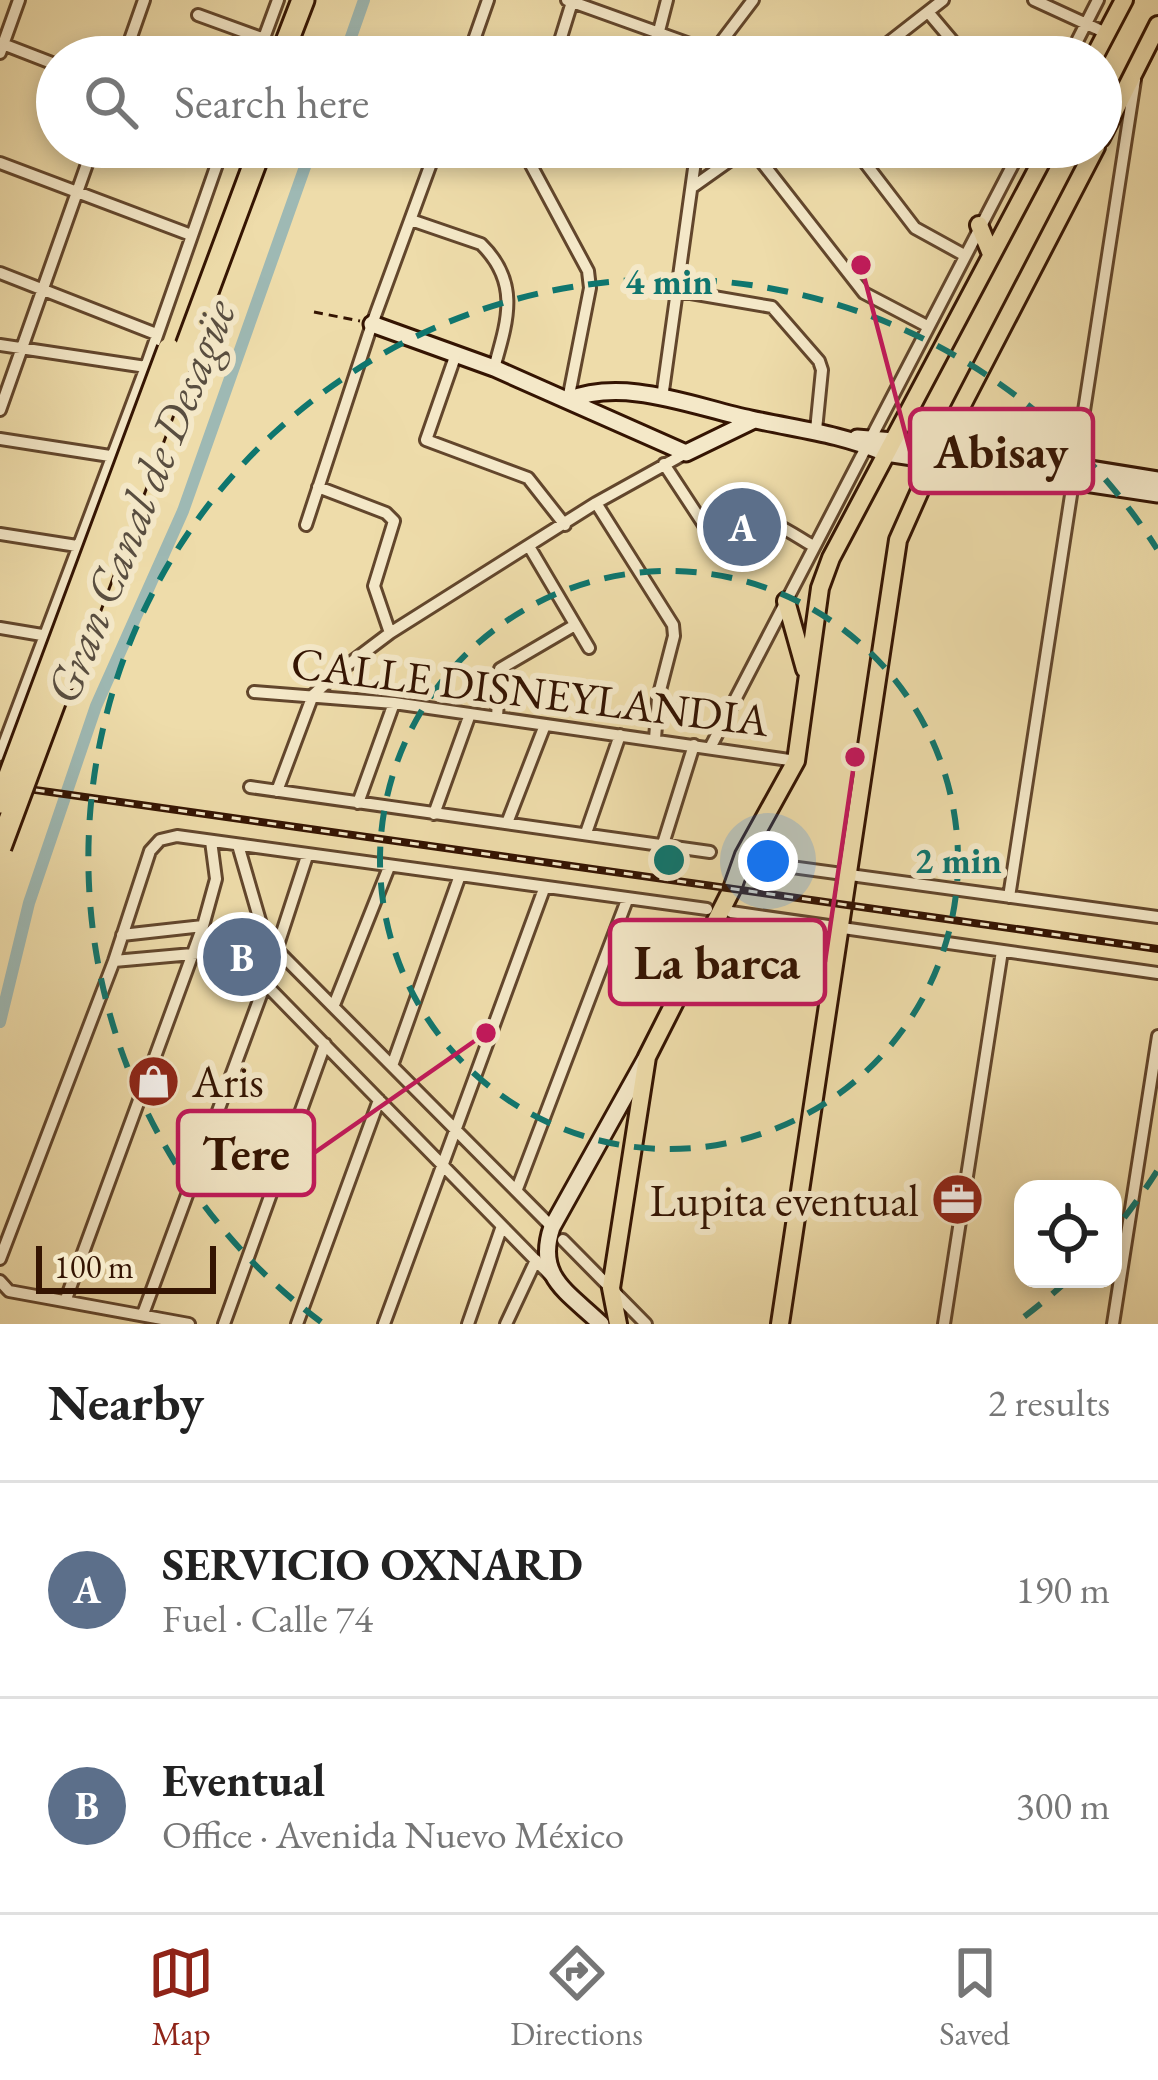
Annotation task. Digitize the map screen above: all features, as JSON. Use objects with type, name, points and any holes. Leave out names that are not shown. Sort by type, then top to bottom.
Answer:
[{"type":"highway","points":[[289,36],[303,0]]},
{"type":"highway","points":[[304,36],[318,0]]},
{"type":"highway","points":[[0,802],[238,168]]},
{"type":"highway","points":[[0,847],[252,168]]},
{"type":"main road","points":[[1104,36],[1124,0]]},
{"type":"main road","points":[[1122,97],[1158,27]]},
{"type":"main road","points":[[618,1324],[611,1288],[646,1057],[744,855],[796,761],[820,588],[856,510],[1038,168]]},
{"type":"main road","points":[[780,1324],[895,553],[938,452],[1085,168]]},
{"type":"main road","points":[[979,225],[991,254]]},
{"type":"main road","points":[[785,601],[808,679]]},
{"type":"street","points":[[19,0],[1,47],[36,58]]},
{"type":"street","points":[[131,36],[144,0]]},
{"type":"street","points":[[265,36],[278,0]]},
{"type":"street","points":[[475,36],[488,0]]},
{"type":"street","points":[[659,31],[667,0]]},
{"type":"street","points":[[726,36],[753,0]]},
{"type":"street","points":[[897,36],[944,0]]},
{"type":"street","points":[[1034,0],[1106,33]]},
{"type":"street","points":[[1080,36],[1098,0]]},
{"type":"street","points":[[561,36],[570,1],[671,36]]},
{"type":"street","points":[[928,12],[948,36]]},
{"type":"street","points":[[199,14],[256,36]]},
{"type":"street","points":[[1122,163],[1136,70]]},
{"type":"street","points":[[0,163],[191,235]]},
{"type":"street","points":[[0,410],[86,168]]},
{"type":"street","points":[[0,755],[6,724],[146,367],[215,168]]},
{"type":"street","points":[[306,525],[429,168]]},
{"type":"street","points":[[533,168],[588,271],[590,288],[568,400]]},
{"type":"street","points":[[662,398],[695,168]]},
{"type":"street","points":[[694,186],[720,168]]},
{"type":"street","points":[[766,168],[864,293],[927,326]]},
{"type":"street","points":[[869,168],[915,228],[964,255]]},
{"type":"street","points":[[710,748],[864,440],[1011,168]]},
{"type":"street","points":[[1009,897],[1121,168]]},
{"type":"street","points":[[411,220],[481,244],[489,252],[511,299],[494,368]]},
{"type":"street","points":[[0,273],[156,334]]},
{"type":"street","points":[[680,291],[772,307],[819,361],[816,430]]},
{"type":"street","points":[[372,324],[494,368],[686,453]]},
{"type":"street","points":[[0,345],[146,367]]},
{"type":"street","points":[[456,354],[426,440],[528,478],[565,525]]},
{"type":"street","points":[[568,400],[587,392],[662,398],[754,420],[1075,474],[1158,494]]},
{"type":"street","points":[[277,791],[313,695],[390,633],[596,503],[754,420]]},
{"type":"street","points":[[0,439],[110,456]]},
{"type":"street","points":[[664,464],[710,534],[722,535],[754,518],[813,546]]},
{"type":"street","points":[[1075,474],[1158,480]]},
{"type":"street","points":[[318,488],[394,520],[374,586],[390,633]]},
{"type":"street","points":[[838,500],[856,510]]},
{"type":"street","points":[[596,503],[673,625],[655,740]]},
{"type":"street","points":[[0,534],[77,546]]},
{"type":"street","points":[[530,548],[589,648]]},
{"type":"street","points":[[496,717],[500,669],[575,625]]},
{"type":"street","points":[[0,628],[42,635]]},
{"type":"street","name":"CALLE DISNEYLANDIA","points":[[254,692],[394,703],[796,761]]},
{"type":"street","points":[[358,803],[394,703]]},
{"type":"street","points":[[434,814],[470,714]]},
{"type":"street","points":[[507,823],[545,724]]},
{"type":"street","points":[[586,833],[620,735]]},
{"type":"street","points":[[663,844],[694,746]]},
{"type":"street","points":[[250,787],[710,852]]},
{"type":"street","points":[[0,1259],[114,961],[150,851],[160,840],[177,836],[707,910]]},
{"type":"street","points":[[66,1299],[203,926],[216,879],[211,842]]},
{"type":"street","points":[[238,845],[262,931],[276,951],[518,1189],[646,1324]]},
{"type":"street","points":[[276,951],[307,856]]},
{"type":"street","points":[[754,862],[1158,917]]},
{"type":"street","points":[[334,1006],[389,867]]},
{"type":"street","points":[[393,1063],[458,878]]},
{"type":"street","points":[[384,1324],[544,889]]},
{"type":"street","points":[[518,1189],[627,900]]},
{"type":"street","points":[[730,912],[1158,973]]},
{"type":"street","points":[[122,935],[203,926]]},
{"type":"street","points":[[114,961],[231,951],[601,1324]]},
{"type":"street","points":[[944,1324],[1002,951]]},
{"type":"street","points":[[143,1314],[266,984]]},
{"type":"street","points":[[1113,1324],[1158,1036]]},
{"type":"street","points":[[224,1324],[325,1044]]},
{"type":"street","points":[[554,1279],[544,1258],[646,1057]]},
{"type":"street","points":[[297,1324],[379,1100]]},
{"type":"street","points":[[468,1324],[502,1226]]},
{"type":"street","points":[[506,1324],[536,1260]]},
{"type":"street","points":[[0,1281],[9,1291],[189,1324]]},
{"type":"path","points":[[314,312],[372,324]]},
{"type":"waterway","name":"Gran Canal de Desagüe","points":[[351,36],[364,0]]},
{"type":"waterway","name":"Gran Canal de Desagüe","points":[[0,1022],[29,903],[96,706],[183,511],[305,168]]},
{"type":"railway","points":[[0,785],[1158,949]]},
{"type":"place","name":"Abisay","points":[[861,265]]},
{"type":"place","name":"SERVICIO OXNARD","points":[[742,527]]},
{"type":"place","name":"La barca","points":[[855,757]]},
{"type":"place","name":"Eventual","points":[[242,957]]},
{"type":"place","name":"Tere","points":[[486,1033]]},
{"type":"place","name":"Aris","points":[[153,1081]]},
{"type":"place","name":"Lupita eventual","points":[[958,1200]]}]
